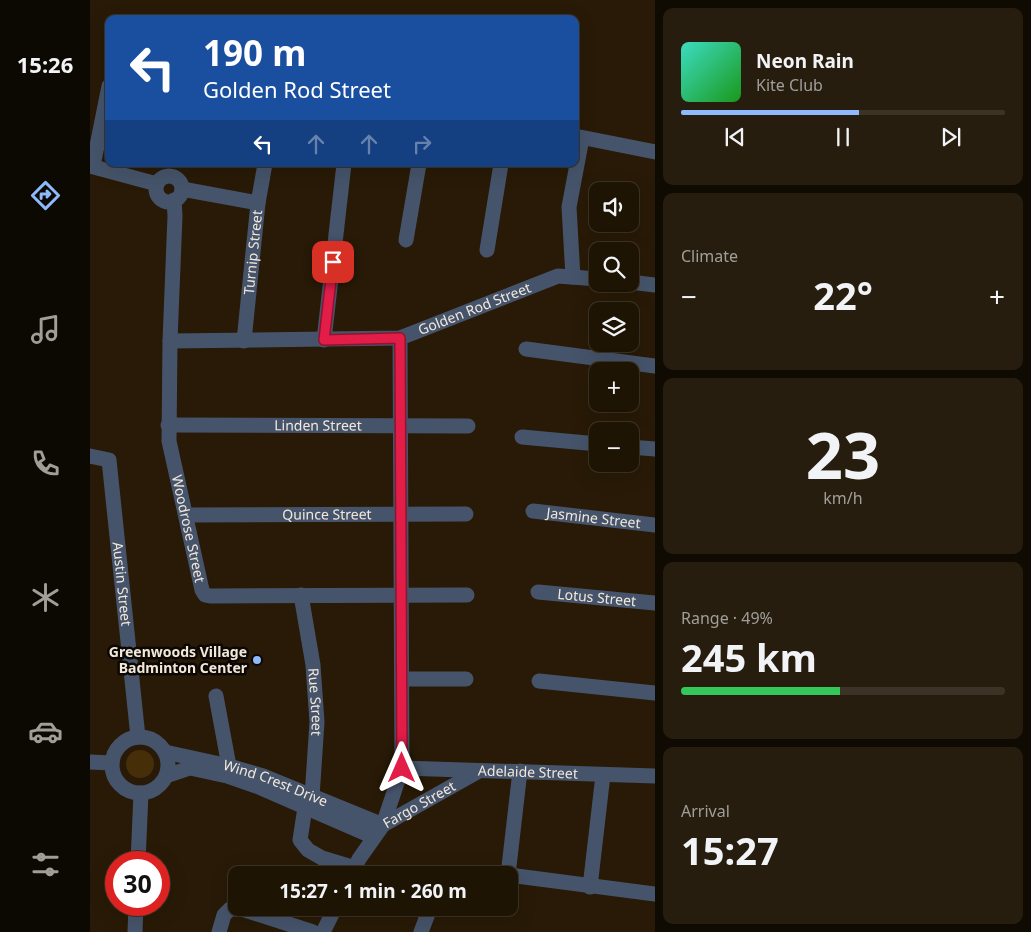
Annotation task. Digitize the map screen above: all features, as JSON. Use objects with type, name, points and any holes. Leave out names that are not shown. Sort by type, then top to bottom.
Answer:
[{"type":"street","points":[[105,104],[91,166],[157,184]]},
{"type":"street","points":[[579,137],[655,152]]},
{"type":"street","name":"Woodrose Street","points":[[180,167],[170,342],[168,426],[169,441],[187,515],[202,590],[205,595],[467,595]]},
{"type":"street","name":"Turnip Street","points":[[244,341],[258,203],[264,167]]},
{"type":"street","points":[[324,340],[344,167]]},
{"type":"street","points":[[406,240],[418,167]]},
{"type":"street","points":[[487,250],[501,167]]},
{"type":"street","points":[[573,277],[569,206],[574,167]]},
{"type":"street","points":[[177,189],[168,202],[162,200],[156,190],[160,179],[166,176],[177,189],[258,203]]},
{"type":"street","name":"Golden Rod Street","points":[[170,342],[400,338],[558,276],[589,278]]},
{"type":"street","points":[[639,283],[655,285]]},
{"type":"street","points":[[379,831],[402,768],[400,338]]},
{"type":"street","points":[[526,349],[655,366]]},
{"type":"street","name":"Linden Street","points":[[168,426],[468,426]]},
{"type":"street","points":[[522,438],[589,443]]},
{"type":"street","points":[[639,448],[655,449]]},
{"type":"street","name":"Austin Street","points":[[90,456],[109,460],[138,737]]},
{"type":"street","name":"Jasmine Street","points":[[533,511],[655,525]]},
{"type":"street","name":"Quince Street","points":[[187,515],[466,514]]},
{"type":"street","name":"Lotus Street","points":[[538,592],[655,603]]},
{"type":"street","name":"Rue Street","points":[[301,595],[313,664],[317,722],[309,802],[304,814],[300,840],[308,850],[340,866]]},
{"type":"street","points":[[402,679],[466,679]]},
{"type":"street","points":[[539,681],[655,693]]},
{"type":"street","points":[[216,696],[229,766]]},
{"type":"street","points":[[138,737],[154,740],[165,752],[168,768],[166,776],[156,788],[141,793],[131,792],[123,788],[112,772],[112,763],[117,748],[130,739],[138,737]]},
{"type":"street","name":"Wind Crest Drive","points":[[165,752],[229,766],[263,776],[309,802]]},
{"type":"street","points":[[90,762],[112,763]]},
{"type":"street","name":"Wind Crest Drive","points":[[166,776],[190,768],[218,774],[309,802],[379,831]]},
{"type":"street","name":"Adelaide Street","points":[[402,768],[655,776]]},
{"type":"street","name":"Fargo Street","points":[[357,866],[379,831],[480,770]]},
{"type":"street","points":[[509,866],[520,771]]},
{"type":"street","points":[[590,887],[603,775]]},
{"type":"street","points":[[138,851],[141,793]]},
{"type":"street","points":[[518,876],[655,894]]},
{"type":"street","points":[[219,932],[224,915],[230,909],[242,909],[313,932]]},
{"type":"street","points":[[135,932],[136,916]]},
{"type":"street","points":[[323,932],[331,916]]},
{"type":"street","points":[[421,932],[427,916]]},
{"type":"shaded area","points":[[140,750],[150,754],[154,764],[150,774],[140,778],[130,774],[126,764],[130,754]]},
{"type":"place","name":"Greenwoods Village Badminton Center","points":[[257,660]]},
{"type":"route","points":[[333,262],[324,340],[400,338],[402,768]]}]
